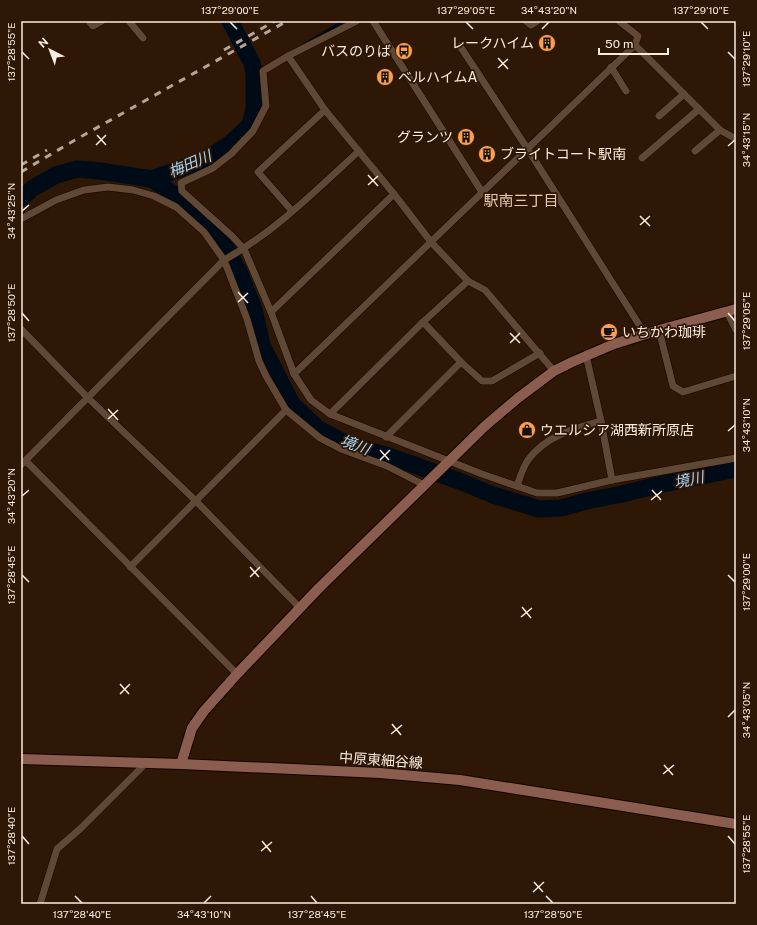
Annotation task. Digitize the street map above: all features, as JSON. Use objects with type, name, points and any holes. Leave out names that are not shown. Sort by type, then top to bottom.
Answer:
[{"type":"street","points":[[89,21],[93,26],[102,21]]},
{"type":"street","points":[[129,21],[143,38]]},
{"type":"street","points":[[357,21],[288,56],[263,71],[266,106],[253,132],[231,154],[213,168],[181,183],[182,191],[232,236],[244,249],[271,312],[294,374],[311,400],[330,414],[482,474],[537,493],[557,493],[612,480],[736,458]]},
{"type":"street","points":[[373,21],[482,192]]},
{"type":"street","points":[[526,21],[531,25],[537,21]]},
{"type":"street","points":[[294,374],[635,45],[638,36],[619,21]]},
{"type":"street","points":[[635,45],[720,130],[736,139]]},
{"type":"street","points":[[460,46],[527,148],[645,334]]},
{"type":"street","points":[[288,56],[325,110],[394,194],[431,242],[468,281],[485,290],[554,371]]},
{"type":"street","points":[[611,67],[626,91]]},
{"type":"street","points":[[658,116],[684,94]]},
{"type":"street","points":[[642,158],[699,109]]},
{"type":"street","points":[[292,211],[258,172],[325,110]]},
{"type":"street","points":[[695,151],[720,130]]},
{"type":"street","points":[[237,674],[23,463],[224,260],[244,249],[292,211],[359,151]]},
{"type":"street","points":[[21,219],[56,200],[84,190],[108,187],[132,190],[154,196],[176,207],[204,232],[224,260],[247,319],[259,361],[286,410],[320,438],[341,449],[387,466],[426,483]]},
{"type":"street","points":[[271,312],[394,194]]},
{"type":"street","points":[[330,414],[423,322],[468,281]]},
{"type":"street","points":[[181,764],[192,728],[204,711],[237,674],[300,608],[426,483],[485,426],[512,403],[554,371],[586,355],[614,344],[659,330],[731,311],[736,330]]},
{"type":"street","points":[[423,322],[461,362],[482,381],[492,381],[540,353]]},
{"type":"street","points":[[21,329],[88,398],[195,500],[300,608]]},
{"type":"street","points":[[659,330],[673,386],[683,392],[736,376]]},
{"type":"street","points":[[586,355],[601,421],[612,480]]},
{"type":"street","points":[[386,436],[461,362]]},
{"type":"street","points":[[130,567],[286,410]]},
{"type":"street","points":[[517,486],[528,460],[544,444],[574,428],[601,421]]},
{"type":"street","name":"中原東細谷線","points":[[21,760],[181,764],[380,773],[460,780],[736,824]]},
{"type":"street","points":[[40,904],[57,849],[80,829],[145,764]]},
{"type":"waterway","name":"梅田川","points":[[21,199],[33,188],[56,175],[77,169],[152,179],[207,159],[231,143],[250,125],[254,110],[254,73],[252,63],[230,21]]},
{"type":"waterway","points":[[306,43],[344,21]]},
{"type":"waterway","points":[[254,73],[263,68]]},
{"type":"waterway","name":"境川","points":[[152,179],[189,205],[201,216],[217,233],[229,252],[240,274],[254,309],[262,345],[292,404],[317,428],[347,444],[392,457],[493,495],[539,509],[561,508],[654,486],[736,469]]},
{"type":"railway","points":[[224,50],[275,21]]},
{"type":"railway","points":[[21,172],[287,21]]},
{"type":"railway","points":[[21,165],[47,150]]},
{"type":"place","name":"レークハイム","points":[[547,43]]},
{"type":"place","name":"バスのりば","points":[[404,51]]},
{"type":"place","name":"ベルハイムA","points":[[385,77]]},
{"type":"place","name":"グランツ","points":[[466,137]]},
{"type":"place","name":"ブライトコート駅南","points":[[487,154]]},
{"type":"place","name":"いちかわ珈琲","points":[[609,332]]},
{"type":"place","name":"ウエルシア湖西新所原店","points":[[527,430]]},
{"type":"district","name":"駅南三丁目","points":[[521,201]]}]
